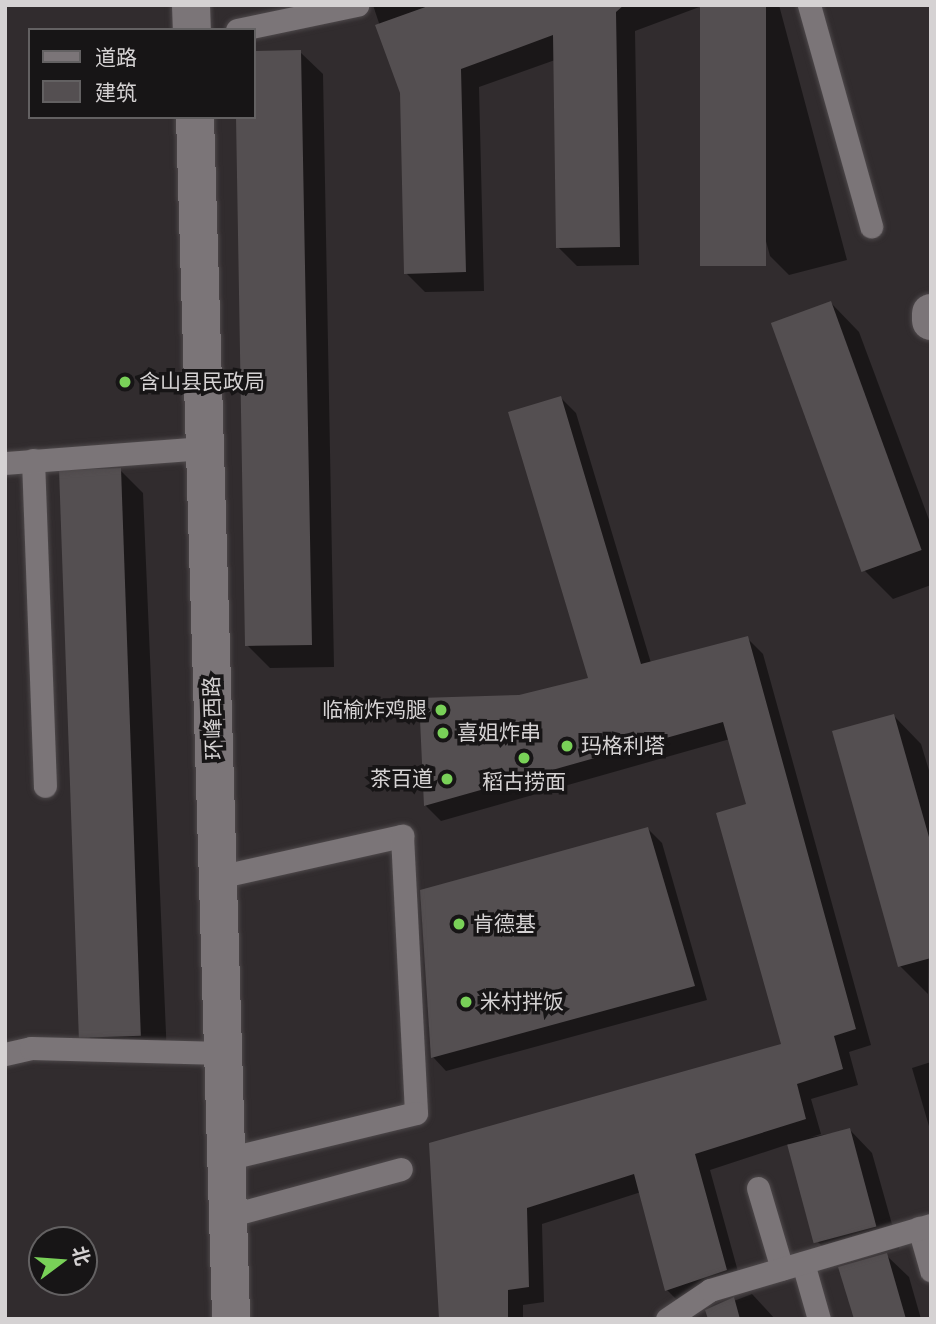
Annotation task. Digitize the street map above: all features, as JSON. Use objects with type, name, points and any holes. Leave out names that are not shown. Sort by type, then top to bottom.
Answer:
[{"type":"main road","points":[[191,5],[192,28]]},
{"type":"main road","name":"环峰西路","points":[[195,119],[231,1319]]},
{"type":"main road","points":[[931,313],[931,321]]},
{"type":"lane","points":[[809,5],[871,226]]},
{"type":"lane","points":[[246,28],[351,6]]},
{"type":"lane","points":[[5,463],[205,448]]},
{"type":"lane","points":[[33,460],[45,786]]},
{"type":"lane","points":[[218,877],[402,836],[416,1113],[226,1159]]},
{"type":"lane","points":[[5,1054],[30,1048],[223,1053]]},
{"type":"lane","points":[[228,1216],[401,1169]]},
{"type":"lane","points":[[758,1188],[792,1266],[819,1319]]},
{"type":"lane","points":[[667,1319],[710,1290],[925,1227],[931,1270]]},
{"type":"building","points":[[431,5],[624,5],[616,12],[620,247],[556,248],[553,35],[461,69],[466,272],[404,274],[400,93],[375,25]]},
{"type":"building","points":[[700,5],[766,5],[766,266],[700,266]]},
{"type":"building","points":[[301,50],[312,645],[245,646],[236,119],[256,119],[256,51]]},
{"type":"building","points":[[831,301],[922,550],[861,572],[771,323]]},
{"type":"building","points":[[561,396],[641,664],[748,636],[856,1029],[834,1036],[843,1069],[797,1084],[806,1119],[695,1154],[727,1270],[665,1291],[634,1174],[527,1208],[529,1287],[508,1290],[508,1319],[439,1319],[429,1143],[781,1044],[716,813],[746,804],[723,722],[424,806],[419,698],[519,695],[588,678],[508,412]]},
{"type":"building","points":[[121,468],[141,1036],[79,1038],[59,470]]},
{"type":"building","points":[[894,714],[931,844],[931,958],[898,967],[832,731]]},
{"type":"building","points":[[648,827],[695,986],[431,1058],[420,890]]},
{"type":"building","points":[[850,1128],[876,1227],[814,1243],[787,1145]]},
{"type":"building","points":[[887,1253],[906,1319],[854,1319],[838,1267]]},
{"type":"building","points":[[734,1297],[740,1319],[708,1319],[705,1310]]},
{"type":"place","name":"含山县民政局","points":[[125,382]]},
{"type":"place","name":"临榆炸鸡腿","points":[[441,710]]},
{"type":"place","name":"喜姐炸串","points":[[443,733]]},
{"type":"place","name":"玛格利塔","points":[[567,746]]},
{"type":"place","name":"稻古捞面","points":[[524,758]]},
{"type":"place","name":"茶百道","points":[[447,779]]},
{"type":"place","name":"肯德基","points":[[459,924]]},
{"type":"place","name":"米村拌饭","points":[[466,1002]]}]
